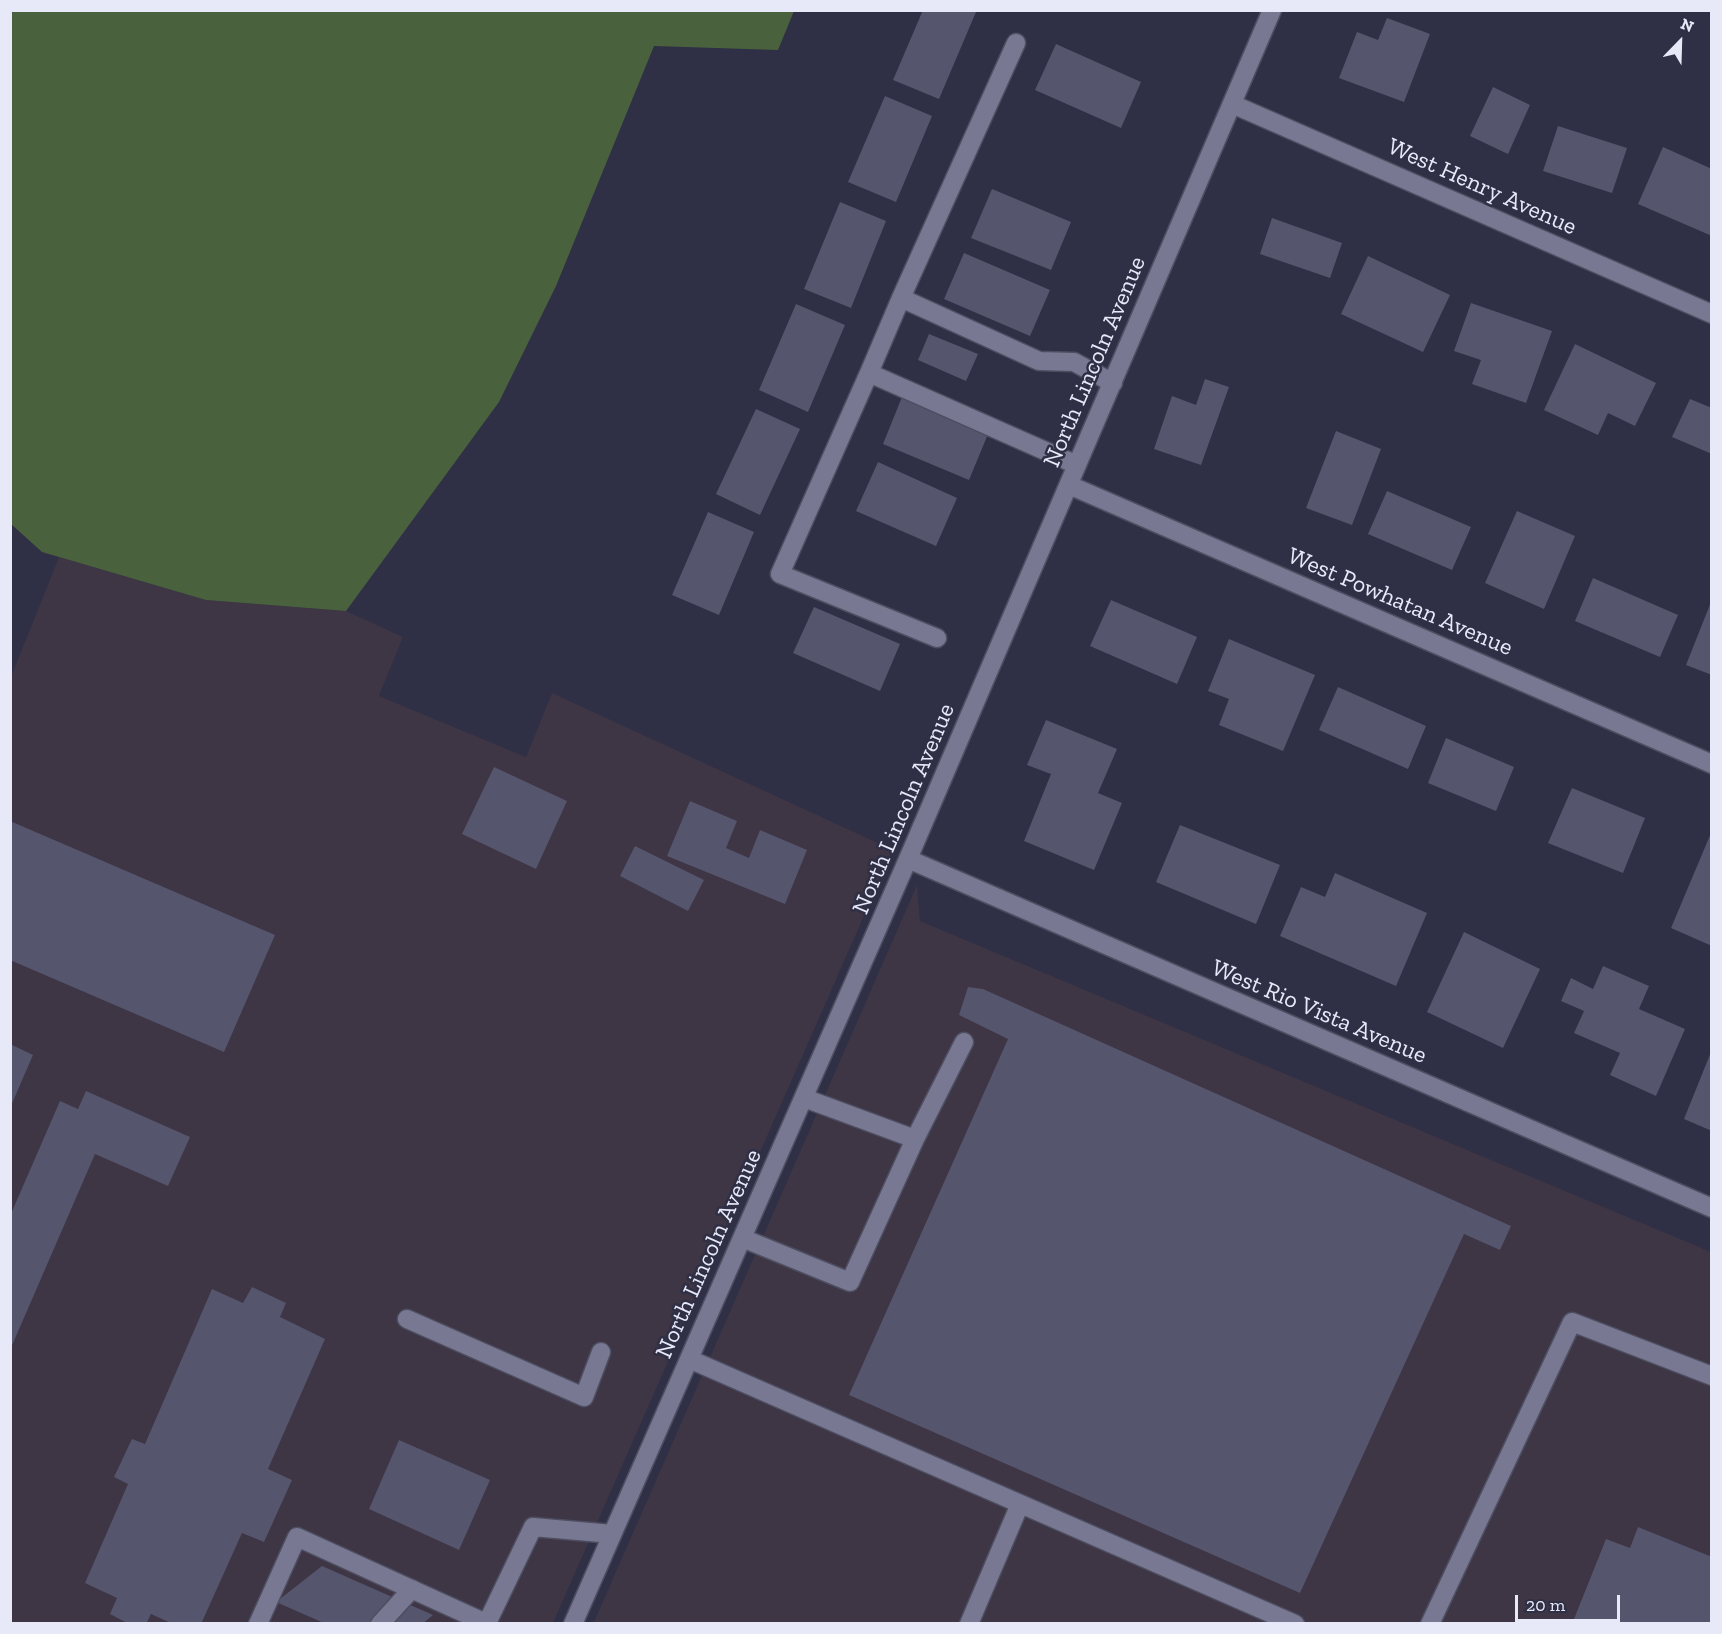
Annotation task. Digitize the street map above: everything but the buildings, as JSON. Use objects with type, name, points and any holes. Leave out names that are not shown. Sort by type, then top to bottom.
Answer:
[{"type":"street","name":"North Lincoln Avenue","points":[[573,1623],[908,860],[1272,10]]},
{"type":"street","points":[[937,638],[780,574],[1016,43]]},
{"type":"street","name":"West Henry Avenue","points":[[1232,104],[1712,314]]},
{"type":"street","points":[[901,298],[1039,361],[1074,362],[1113,383]]},
{"type":"street","points":[[869,373],[1077,465]]},
{"type":"street","name":"West Powhatan Avenue","points":[[1069,485],[1712,764]]},
{"type":"street","name":"West Rio Vista Avenue","points":[[908,860],[1712,1208]]},
{"type":"street","points":[[742,1238],[850,1282],[915,1139],[964,1042]]},
{"type":"street","points":[[804,1098],[915,1139]]},
{"type":"street","points":[[407,1319],[584,1397],[601,1352]]},
{"type":"street","points":[[1430,1623],[1572,1322],[1712,1376]]},
{"type":"street","points":[[689,1359],[1295,1623]]},
{"type":"street","points":[[969,1623],[1020,1504]]},
{"type":"street","points":[[258,1623],[297,1538],[487,1623],[533,1527],[612,1534]]},
{"type":"street","points":[[380,1623],[412,1589]]},
{"type":"shaded area","points":[[59,557],[206,600],[346,611],[403,637],[379,696],[526,757],[552,693],[893,850],[553,1623],[11,1623],[10,679]]},
{"type":"shaded area","points":[[917,885],[920,921],[1711,1252],[1711,1623],[593,1624]]},
{"type":"green space","points":[[13,10],[794,11],[778,50],[654,46],[556,286],[499,402],[346,611],[206,600],[42,552],[11,524],[10,18]]}]
